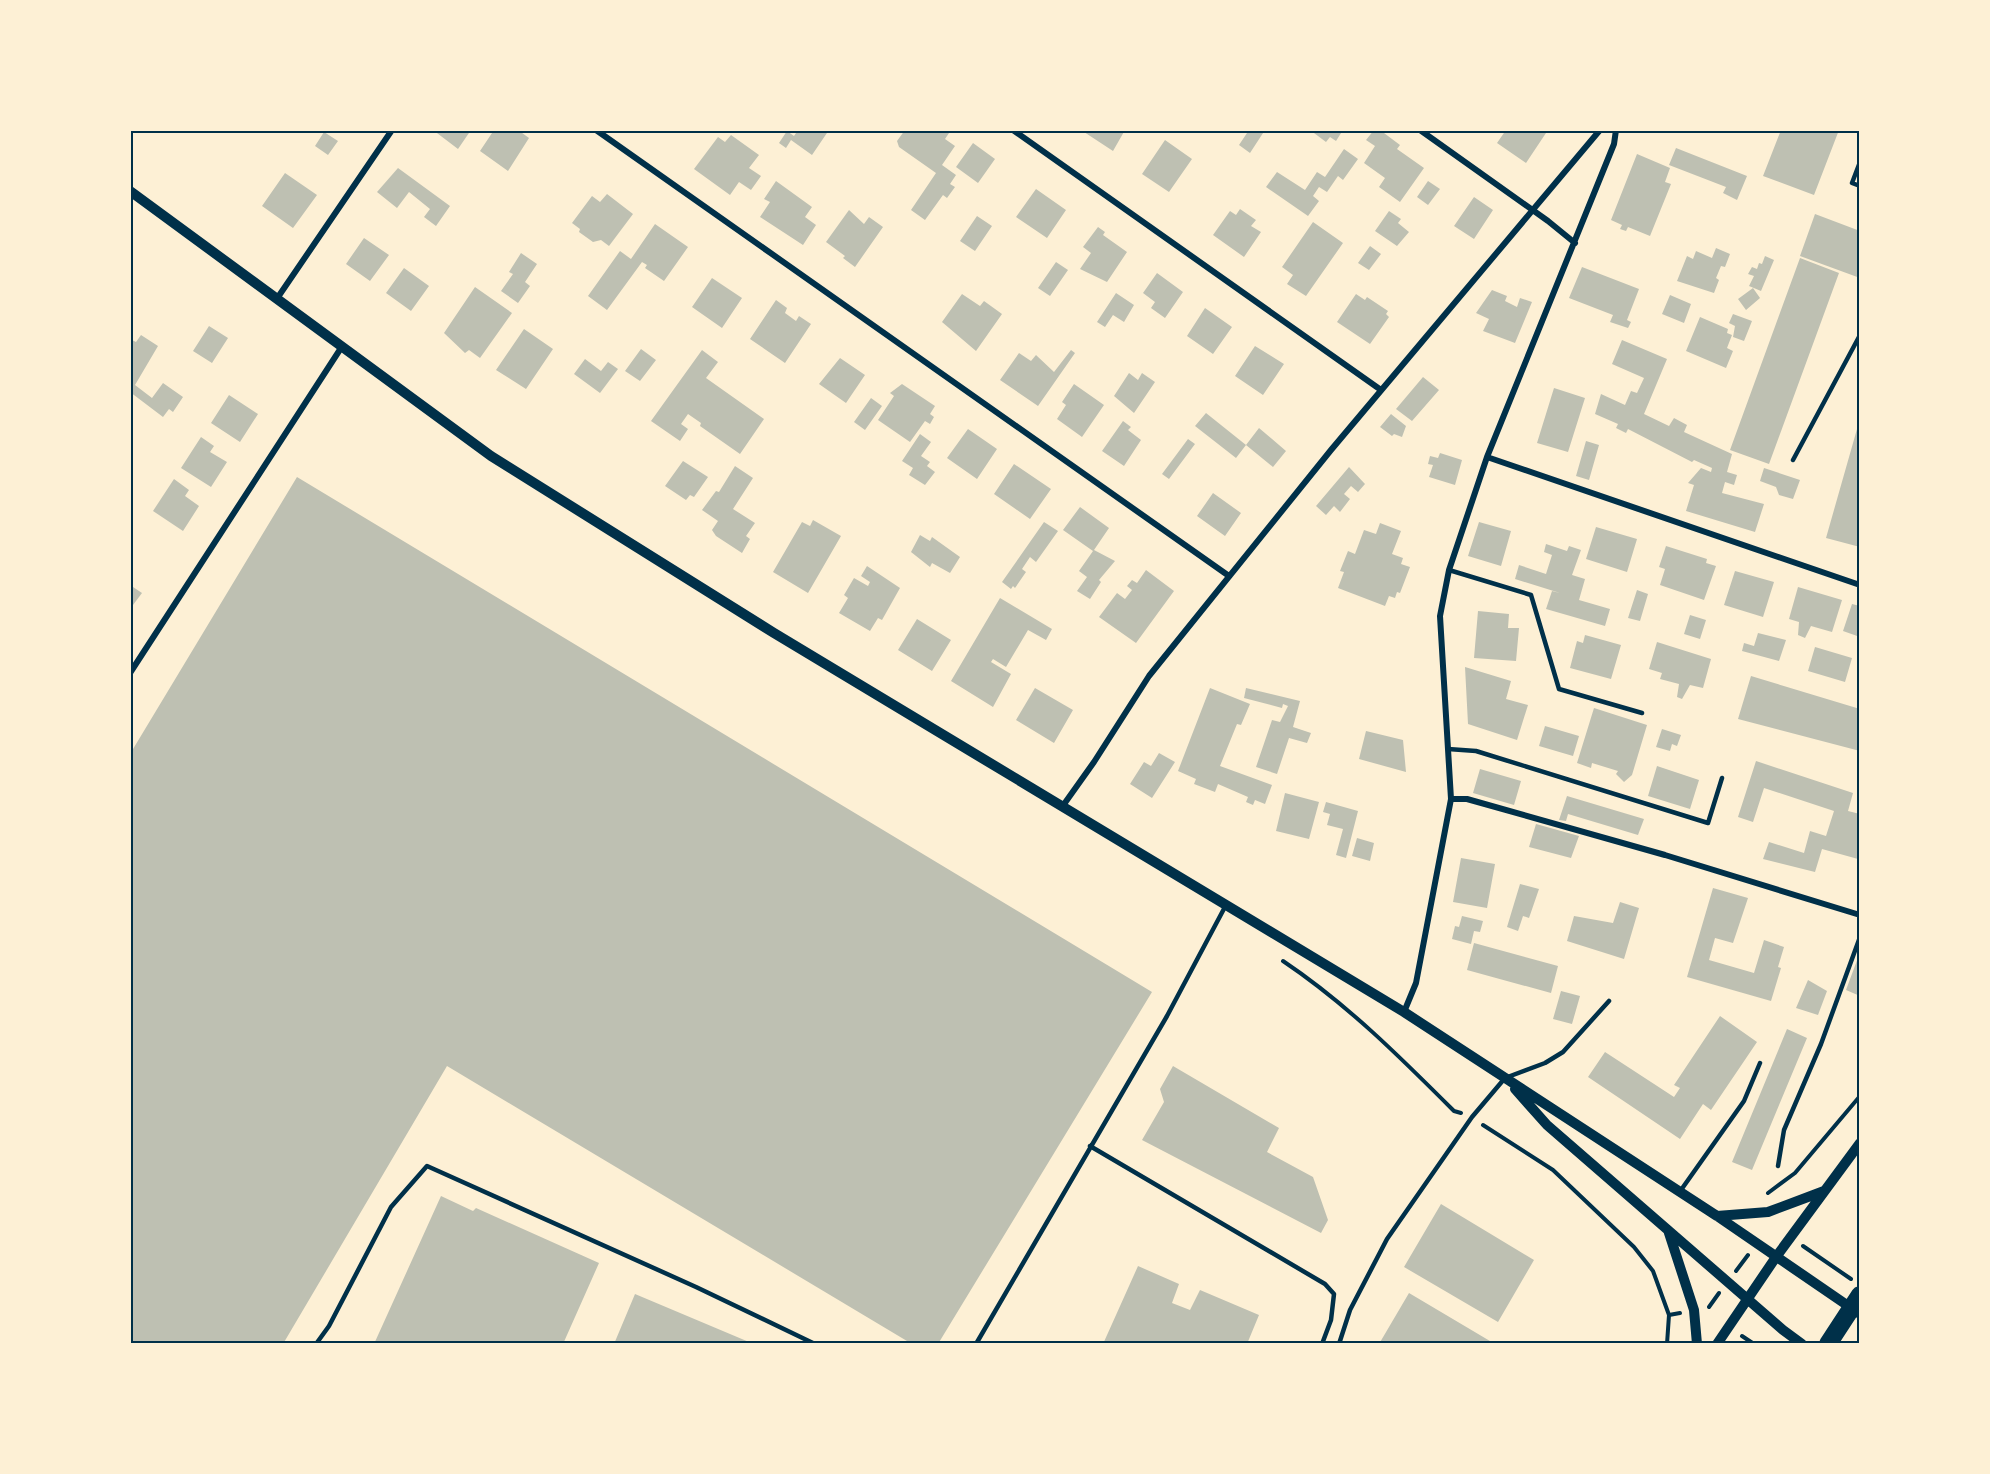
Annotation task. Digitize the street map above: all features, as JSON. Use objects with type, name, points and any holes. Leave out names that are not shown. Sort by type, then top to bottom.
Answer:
[{"type":"highway","points":[[1828,1344],[1860,1296]]},
{"type":"street","points":[[276,300],[392,130]]},
{"type":"street","points":[[596,130],[1229,576]]},
{"type":"street","points":[[1013,130],[1381,390]]},
{"type":"street","points":[[1420,130],[1575,243]]},
{"type":"street","points":[[1062,807],[1149,676],[1381,390],[1600,130]]},
{"type":"street","points":[[1404,1012],[1416,983],[1451,799],[1440,616],[1449,570],[1487,457],[1575,243],[1614,144],[1616,130]]},
{"type":"street","points":[[130,191],[491,456],[774,633],[1404,1012],[1717,1216],[1860,1314]]},
{"type":"street","points":[[130,673],[341,348]]},
{"type":"street","points":[[1487,457],[1860,585]]},
{"type":"street","points":[[1451,799],[1467,800],[1643,849],[1860,915]]},
{"type":"street","points":[[1505,1078],[1547,1125],[1802,1344]]},
{"type":"street","points":[[1717,1344],[1776,1257],[1860,1143]]},
{"type":"street","points":[[1717,1216],[1768,1212],[1824,1191]]},
{"type":"street","points":[[1668,1230],[1694,1310],[1697,1344]]},
{"type":"lane","points":[[1860,162],[1852,183],[1860,186]]},
{"type":"lane","points":[[1793,460],[1860,335]]},
{"type":"lane","points":[[1449,570],[1531,595],[1559,689],[1642,713]]},
{"type":"lane","points":[[1448,749],[1476,751],[1708,823],[1722,778]]},
{"type":"lane","points":[[976,1344],[1167,1016],[1227,904]]},
{"type":"lane","points":[[1778,1166],[1784,1130],[1821,1044],[1860,937]]},
{"type":"lane","points":[[1339,1344],[1350,1310],[1387,1239],[1472,1117],[1505,1078],[1545,1063],[1563,1052],[1609,1001]]},
{"type":"lane","points":[[1680,1192],[1744,1101],[1760,1063]]},
{"type":"lane","points":[[1090,1146],[1325,1284],[1334,1294],[1331,1320],[1322,1344]]},
{"type":"lane","points":[[316,1344],[329,1326],[391,1207],[427,1166],[696,1287],[815,1344]]},
{"type":"path","points":[[1707,1311],[1757,1243]]},
{"type":"path","points":[[1825,1262],[1860,1285]]},
{"type":"building","points":[[433,130],[471,130],[458,149]]},
{"type":"building","points":[[494,130],[518,130],[529,138],[508,171],[480,151]]},
{"type":"building","points":[[798,130],[829,130],[812,155],[791,140],[786,148],[779,143],[787,131],[794,136]]},
{"type":"building","points":[[905,130],[951,130],[945,139],[955,146],[942,165],[956,175],[950,184],[955,187],[947,198],[943,195],[925,220],[911,210],[936,173],[899,147],[897,141]]},
{"type":"building","points":[[1081,130],[1125,130],[1113,151]]},
{"type":"building","points":[[1249,130],[1265,130],[1250,153],[1239,145]]},
{"type":"building","points":[[1310,130],[1343,130],[1336,141],[1330,137],[1326,142]]},
{"type":"building","points":[[1374,130],[1380,130],[1400,145],[1397,149],[1424,168],[1400,202],[1379,187],[1385,178],[1364,163],[1375,146],[1366,140]]},
{"type":"building","points":[[1506,130],[1548,130],[1526,163],[1497,143]]},
{"type":"building","points":[[1781,130],[1839,130],[1814,195],[1763,176]]},
{"type":"building","points":[[324,132],[338,141],[328,155],[315,146]]},
{"type":"building","points":[[731,135],[759,155],[749,168],[761,176],[751,190],[739,182],[730,195],[694,169],[718,137],[725,142]]},
{"type":"building","points":[[1165,140],[1192,159],[1169,192],[1142,174]]},
{"type":"building","points":[[973,143],[995,159],[978,183],[956,167]]},
{"type":"building","points":[[1676,148],[1747,176],[1737,200],[1723,193],[1726,187],[1669,165]]},
{"type":"building","points":[[1344,149],[1358,159],[1343,180],[1338,176],[1327,192],[1319,187],[1313,196],[1319,201],[1308,216],[1266,187],[1277,172],[1305,190],[1317,172],[1325,177]]},
{"type":"building","points":[[1637,154],[1670,168],[1665,182],[1671,184],[1650,236],[1628,227],[1626,231],[1620,229],[1622,225],[1611,220]]},
{"type":"building","points":[[398,168],[450,206],[436,226],[424,217],[430,209],[409,192],[397,208],[377,192]]},
{"type":"building","points":[[285,173],[317,195],[293,228],[262,206]]},
{"type":"building","points":[[776,181],[812,207],[805,217],[816,225],[803,245],[760,217],[770,202],[764,199]]},
{"type":"building","points":[[1428,181],[1440,189],[1428,205],[1417,197]]},
{"type":"building","points":[[1036,189],[1066,210],[1047,238],[1016,217]]},
{"type":"building","points":[[607,194],[633,214],[609,246],[601,240],[593,242],[579,232],[580,229],[572,223],[592,196],[600,202]]},
{"type":"building","points":[[1474,197],[1493,210],[1474,239],[1454,226]]},
{"type":"building","points":[[1240,209],[1256,220],[1251,226],[1261,232],[1244,257],[1213,235],[1230,211],[1236,215]]},
{"type":"building","points":[[849,210],[864,224],[869,217],[883,227],[855,267],[843,258],[845,256],[826,242]]},
{"type":"building","points":[[1389,211],[1401,219],[1398,223],[1409,232],[1397,246],[1375,231]]},
{"type":"building","points":[[1815,214],[1860,231],[1860,278],[1800,256]]},
{"type":"building","points":[[977,216],[992,226],[975,251],[960,241]]},
{"type":"building","points":[[1313,222],[1343,243],[1306,296],[1287,284],[1293,275],[1282,267]]},
{"type":"building","points":[[655,224],[688,247],[664,281],[645,268],[647,265],[642,262],[607,310],[588,296],[620,251],[631,259]]},
{"type":"building","points":[[1098,227],[1105,232],[1103,235],[1127,252],[1107,282],[1080,269],[1091,253],[1083,247]]},
{"type":"building","points":[[364,238],[389,255],[370,281],[346,264]]},
{"type":"building","points":[[1370,246],[1381,254],[1369,270],[1358,263]]},
{"type":"building","points":[[1716,248],[1730,254],[1725,267],[1721,266],[1716,278],[1719,280],[1714,293],[1677,281],[1687,256],[1693,259],[1696,251],[1712,258]]},
{"type":"building","points":[[521,253],[537,264],[525,282],[530,286],[518,303],[501,291],[513,274],[509,272]]},
{"type":"building","points":[[1765,256],[1774,260],[1761,291],[1749,286],[1754,276],[1748,274],[1752,267],[1757,269],[1759,263],[1762,264]]},
{"type":"building","points":[[1800,258],[1839,273],[1769,464],[1730,450]]},
{"type":"building","points":[[1056,262],[1068,270],[1050,296],[1038,288]]},
{"type":"building","points":[[1582,267],[1639,289],[1627,320],[1631,322],[1628,328],[1610,322],[1613,315],[1569,298]]},
{"type":"building","points":[[404,268],[429,286],[411,311],[386,293]]},
{"type":"building","points":[[1157,273],[1183,292],[1165,318],[1151,308],[1155,302],[1143,293]]},
{"type":"building","points":[[712,278],[742,298],[722,328],[692,307]]},
{"type":"building","points":[[475,287],[512,313],[480,358],[469,350],[465,353],[444,333]]},
{"type":"building","points":[[1753,288],[1760,298],[1746,310],[1738,299]]},
{"type":"building","points":[[1492,290],[1507,296],[1505,301],[1517,307],[1520,298],[1532,302],[1515,343],[1483,331],[1489,319],[1476,313]]},
{"type":"building","points":[[1116,293],[1134,305],[1124,322],[1113,315],[1105,327],[1097,322]]},
{"type":"building","points":[[962,294],[980,306],[984,301],[1002,314],[976,351],[942,322]]},
{"type":"building","points":[[1356,294],[1365,300],[1367,297],[1388,311],[1386,314],[1389,317],[1370,344],[1337,322]]},
{"type":"building","points":[[1670,295],[1691,304],[1684,323],[1662,314]]},
{"type":"building","points":[[776,300],[787,308],[785,313],[796,321],[799,316],[811,324],[785,363],[750,339]]},
{"type":"building","points":[[1205,308],[1232,327],[1213,354],[1187,336]]},
{"type":"building","points":[[1733,314],[1752,321],[1744,341],[1733,337],[1735,326],[1729,323]]},
{"type":"building","points":[[1700,317],[1728,329],[1727,333],[1732,335],[1727,348],[1733,351],[1726,368],[1686,351]]},
{"type":"building","points":[[209,326],[228,338],[212,363],[193,351]]},
{"type":"building","points":[[524,329],[553,349],[526,389],[496,370]]},
{"type":"building","points":[[141,335],[158,346],[135,385],[152,398],[163,383],[183,397],[173,412],[169,409],[163,417],[130,392],[130,339],[136,342]]},
{"type":"building","points":[[1622,340],[1667,359],[1644,414],[1669,426],[1674,418],[1687,425],[1684,432],[1732,454],[1727,472],[1737,475],[1734,485],[1725,482],[1722,493],[1764,504],[1755,532],[1686,511],[1694,485],[1688,483],[1701,468],[1711,472],[1712,468],[1694,460],[1692,462],[1628,429],[1626,433],[1616,428],[1618,424],[1595,414],[1601,394],[1625,405],[1631,391],[1637,393],[1644,378],[1612,364]]},
{"type":"building","points":[[1255,346],[1284,364],[1263,395],[1235,376]]},
{"type":"building","points":[[641,349],[656,360],[640,381],[625,371]]},
{"type":"building","points":[[702,350],[718,362],[706,378],[764,419],[740,454],[700,426],[701,423],[688,414],[681,424],[688,429],[680,441],[651,421]]},
{"type":"building","points":[[1071,350],[1075,353],[1038,406],[1000,380],[1019,353],[1031,361],[1036,355],[1054,372]]},
{"type":"building","points":[[840,358],[865,375],[846,403],[819,384]]},
{"type":"building","points":[[585,359],[601,371],[608,362],[618,369],[600,393],[574,374]]},
{"type":"building","points":[[1129,373],[1138,380],[1142,373],[1155,382],[1134,413],[1114,396]]},
{"type":"building","points":[[1423,377],[1439,390],[1412,421],[1396,409]]},
{"type":"building","points":[[902,384],[935,406],[930,414],[934,417],[930,424],[925,421],[910,442],[878,420],[894,396],[890,393]]},
{"type":"building","points":[[1074,384],[1104,405],[1082,437],[1057,419],[1066,405],[1062,402]]},
{"type":"building","points":[[1554,388],[1585,398],[1568,452],[1537,443]]},
{"type":"building","points":[[229,395],[258,414],[240,442],[211,423]]},
{"type":"building","points":[[871,398],[882,406],[865,430],[854,422]]},
{"type":"building","points":[[1206,413],[1246,445],[1236,458],[1195,426]]},
{"type":"building","points":[[1391,414],[1406,426],[1402,437],[1394,434],[1392,436],[1380,427]]},
{"type":"building","points":[[1123,421],[1131,427],[1128,430],[1141,440],[1124,466],[1102,451]]},
{"type":"building","points":[[1860,423],[1860,547],[1826,538]]},
{"type":"building","points":[[1259,428],[1286,451],[1273,467],[1246,445]]},
{"type":"building","points":[[968,429],[997,449],[977,479],[947,458]]},
{"type":"building","points":[[920,434],[931,442],[921,456],[930,462],[927,466],[935,472],[925,485],[909,475],[913,468],[902,461]]},
{"type":"building","points":[[201,437],[214,446],[210,452],[227,462],[211,487],[181,468]]},
{"type":"building","points":[[1188,439],[1195,444],[1169,479],[1162,474]]},
{"type":"building","points":[[1586,441],[1599,445],[1589,480],[1576,476]]},
{"type":"building","points":[[1440,453],[1462,460],[1455,485],[1429,477],[1433,465],[1428,464],[1430,456],[1438,458]]},
{"type":"building","points":[[683,461],[708,477],[694,497],[690,495],[686,500],[665,486]]},
{"type":"building","points":[[1014,464],[1051,489],[1030,519],[994,494]]},
{"type":"building","points":[[735,466],[753,478],[733,509],[755,523],[746,536],[750,539],[742,553],[716,536],[712,530],[718,521],[702,510],[716,491],[719,492]]},
{"type":"building","points":[[1349,467],[1365,484],[1358,492],[1351,486],[1344,494],[1350,499],[1340,512],[1334,506],[1326,515],[1316,506]]},
{"type":"building","points":[[1764,468],[1800,480],[1793,499],[1779,495],[1776,487],[1760,481]]},
{"type":"building","points":[[297,477],[1152,992],[938,1344],[912,1344],[447,1066],[283,1344],[130,1344],[130,754]]},
{"type":"building","points":[[174,479],[189,490],[185,496],[199,506],[183,531],[153,511]]},
{"type":"building","points":[[1213,493],[1241,513],[1225,536],[1197,516]]},
{"type":"building","points":[[1080,507],[1109,528],[1094,550],[1115,561],[1099,580],[1101,582],[1090,599],[1077,591],[1087,577],[1079,571],[1093,551],[1063,530]]},
{"type":"building","points":[[813,520],[841,536],[808,593],[773,572],[802,522],[810,526]]},
{"type":"building","points":[[1044,522],[1058,531],[1036,562],[1030,557],[1022,569],[1026,572],[1015,588],[1013,586],[1011,589],[1002,582]]},
{"type":"building","points":[[1479,522],[1511,531],[1501,566],[1468,556]]},
{"type":"building","points":[[1380,523],[1401,531],[1392,554],[1403,558],[1401,564],[1410,567],[1400,593],[1397,592],[1395,598],[1389,596],[1385,606],[1338,588],[1344,572],[1340,571],[1348,551],[1355,554],[1364,530],[1376,534]]},
{"type":"building","points":[[1596,527],[1637,539],[1627,572],[1586,559]]},
{"type":"building","points":[[920,535],[930,541],[932,537],[960,557],[950,573],[932,563],[930,567],[911,552]]},
{"type":"building","points":[[1546,544],[1567,551],[1569,546],[1581,550],[1572,575],[1585,579],[1579,600],[1610,609],[1605,626],[1546,609],[1552,591],[1560,593],[1515,579],[1519,565],[1546,574],[1552,555],[1544,552]]},
{"type":"building","points":[[1666,546],[1707,559],[1706,563],[1716,566],[1704,600],[1660,585],[1665,569],[1659,567]]},
{"type":"building","points":[[867,566],[900,588],[882,620],[878,618],[870,631],[839,613],[848,598],[844,595],[854,578],[868,586],[870,582],[861,576]]},
{"type":"building","points":[[1146,570],[1174,591],[1136,643],[1099,617],[1117,593],[1125,599],[1132,590],[1127,586],[1132,580],[1137,583]]},
{"type":"building","points":[[1735,571],[1774,582],[1763,617],[1724,605]]},
{"type":"building","points":[[130,585],[142,593],[130,609]]},
{"type":"building","points":[[1798,587],[1842,600],[1832,632],[1811,626],[1805,638],[1798,635],[1799,622],[1789,619]]},
{"type":"building","points":[[1637,590],[1648,594],[1640,621],[1628,618]]},
{"type":"building","points":[[1000,598],[1052,629],[1046,640],[1028,630],[1006,667],[993,659],[991,662],[1011,674],[993,707],[951,681]]},
{"type":"building","points":[[1852,604],[1860,606],[1860,637],[1843,631]]},
{"type":"building","points":[[1478,611],[1509,614],[1508,628],[1519,628],[1516,661],[1474,658]]},
{"type":"building","points":[[1690,615],[1706,620],[1700,639],[1684,634]]},
{"type":"building","points":[[917,619],[951,640],[932,671],[898,650]]},
{"type":"building","points":[[1758,633],[1786,640],[1779,661],[1742,651],[1744,643],[1754,646]]},
{"type":"building","points":[[1585,635],[1621,645],[1611,679],[1570,668],[1577,641],[1583,643]]},
{"type":"building","points":[[1657,642],[1711,659],[1703,688],[1690,685],[1682,699],[1677,697],[1679,684],[1660,679],[1662,673],[1649,669]]},
{"type":"building","points":[[1815,647],[1852,658],[1845,682],[1808,671]]},
{"type":"building","points":[[1465,667],[1511,681],[1506,699],[1528,705],[1517,740],[1468,724]]},
{"type":"building","points":[[1751,676],[1860,709],[1860,751],[1738,719]]},
{"type":"building","points":[[1035,688],[1073,710],[1054,743],[1016,720]]},
{"type":"building","points":[[1210,688],[1250,704],[1241,725],[1237,724],[1220,766],[1272,785],[1265,804],[1255,800],[1253,805],[1246,802],[1248,797],[1218,784],[1215,792],[1194,784],[1196,779],[1178,771]]},
{"type":"building","points":[[1246,688],[1300,701],[1293,727],[1311,733],[1307,743],[1289,738],[1277,774],[1256,767],[1272,720],[1280,722],[1288,706],[1283,704],[1282,708],[1244,698]]},
{"type":"building","points":[[1594,708],[1647,725],[1632,775],[1624,782],[1616,774],[1618,771],[1592,763],[1591,768],[1577,763]]},
{"type":"building","points":[[1545,726],[1579,736],[1573,756],[1539,746]]},
{"type":"building","points":[[1662,729],[1681,735],[1677,746],[1672,744],[1670,751],[1656,747]]},
{"type":"building","points":[[1366,731],[1403,740],[1406,772],[1359,759]]},
{"type":"building","points":[[1159,753],[1175,762],[1152,798],[1130,784],[1144,762],[1151,766]]},
{"type":"building","points":[[1756,761],[1853,793],[1848,811],[1860,814],[1858,859],[1822,849],[1815,872],[1763,859],[1769,842],[1804,853],[1810,831],[1826,836],[1834,811],[1764,788],[1753,822],[1738,817]]},
{"type":"building","points":[[1657,766],[1699,780],[1690,809],[1648,796]]},
{"type":"building","points":[[1480,769],[1521,781],[1514,805],[1473,793]]},
{"type":"building","points":[[1285,793],[1319,802],[1309,839],[1276,831]]},
{"type":"building","points":[[1567,796],[1644,819],[1638,835],[1568,814],[1566,821],[1559,820]]},
{"type":"building","points":[[1326,802],[1358,811],[1346,858],[1336,855],[1343,829],[1327,825],[1330,814],[1323,812]]},
{"type":"building","points":[[1536,824],[1579,836],[1571,858],[1529,847]]},
{"type":"building","points":[[1357,838],[1374,843],[1370,861],[1352,856]]},
{"type":"building","points":[[1461,858],[1495,864],[1487,908],[1453,902]]},
{"type":"building","points":[[1520,884],[1539,889],[1529,918],[1523,916],[1518,931],[1507,927]]},
{"type":"building","points":[[1713,888],[1748,898],[1733,943],[1715,938],[1709,960],[1754,973],[1764,940],[1784,947],[1778,967],[1781,968],[1771,1001],[1687,977]]},
{"type":"building","points":[[1620,902],[1639,908],[1624,959],[1567,941],[1574,916],[1613,923]]},
{"type":"building","points":[[1462,916],[1483,921],[1480,932],[1474,931],[1471,944],[1452,939],[1455,926],[1459,927]]},
{"type":"building","points":[[1474,943],[1558,966],[1551,993],[1467,970]]},
{"type":"building","points":[[1860,955],[1860,996],[1846,990]]},
{"type":"building","points":[[1808,980],[1827,991],[1818,1015],[1796,1008]]},
{"type":"building","points":[[1561,991],[1580,996],[1572,1024],[1553,1019]]},
{"type":"building","points":[[1720,1016],[1757,1042],[1711,1110],[1703,1104],[1680,1139],[1588,1077],[1605,1052],[1674,1097],[1680,1088],[1674,1085]]},
{"type":"building","points":[[1787,1029],[1807,1038],[1752,1170],[1732,1162]]},
{"type":"building","points":[[1173,1066],[1279,1128],[1267,1152],[1313,1177],[1328,1220],[1321,1233],[1142,1140],[1164,1102],[1160,1089]]},
{"type":"building","points":[[441,1196],[473,1211],[476,1208],[599,1263],[563,1344],[374,1344]]},
{"type":"building","points":[[1441,1204],[1534,1260],[1498,1322],[1404,1267]]},
{"type":"building","points":[[1138,1266],[1179,1284],[1172,1303],[1190,1310],[1200,1290],[1259,1315],[1247,1344],[1103,1344]]},
{"type":"building","points":[[1409,1293],[1495,1344],[1379,1344]]},
{"type":"building","points":[[635,1294],[749,1342],[748,1344],[614,1344]]}]
